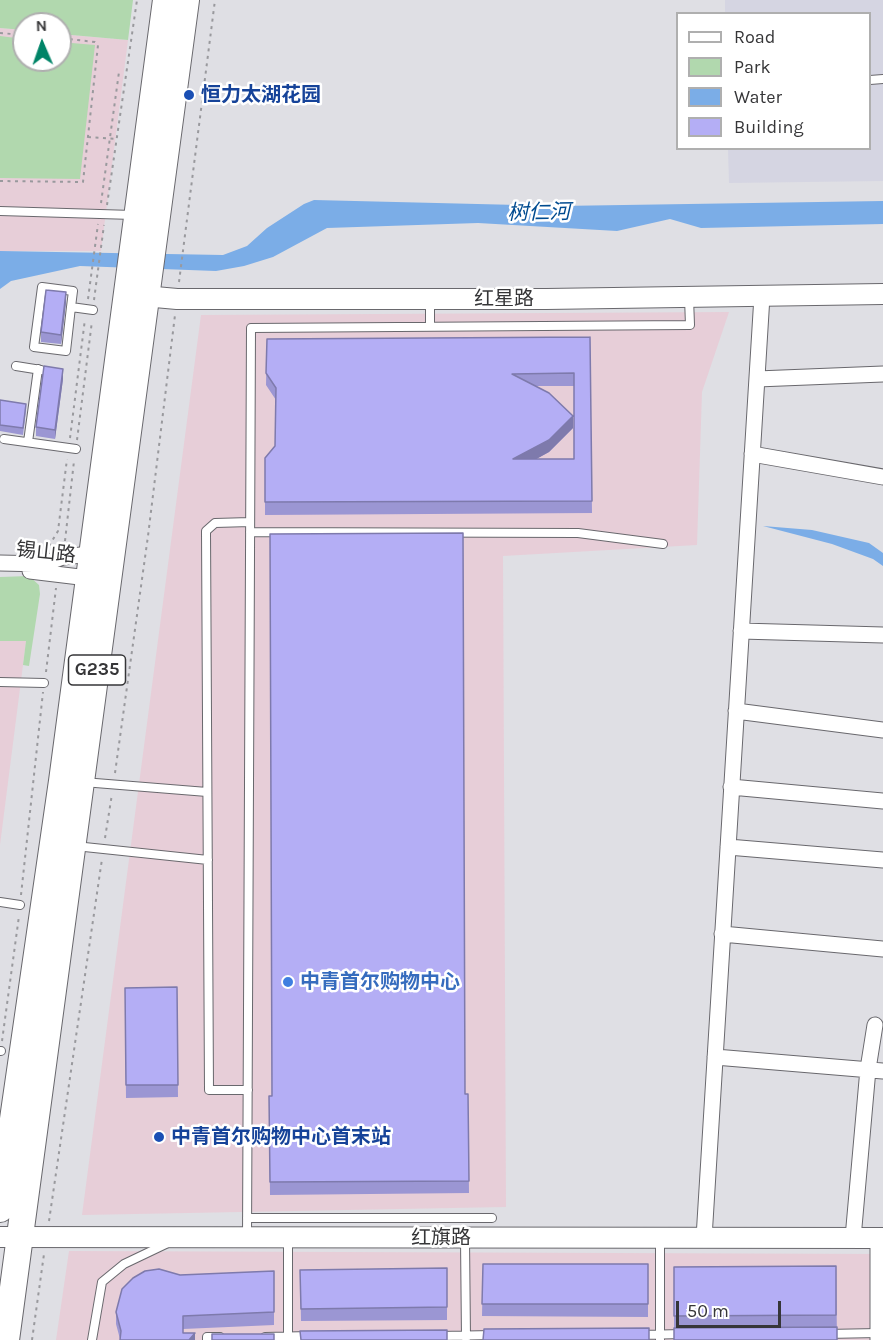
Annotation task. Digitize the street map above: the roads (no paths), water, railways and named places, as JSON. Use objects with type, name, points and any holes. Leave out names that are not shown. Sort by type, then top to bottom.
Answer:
[{"type":"highway","name":"G235","points":[[0,1209],[72,781],[136,295],[140,215],[166,0]]},
{"type":"highway","name":"G235","points":[[6,1340],[10,1237],[74,846],[72,781],[89,566],[186,0]]},
{"type":"street","name":"红星路","points":[[136,295],[177,299],[883,294]]},
{"type":"street","points":[[704,1238],[762,296]]},
{"type":"street","points":[[757,379],[883,374]]},
{"type":"street","points":[[752,454],[883,477]]},
{"type":"street","name":"锡山路","points":[[0,563],[44,564],[63,557],[89,566]]},
{"type":"street","name":"锡山路","points":[[0,570],[58,574],[89,566]]},
{"type":"street","points":[[741,631],[883,635]]},
{"type":"street","points":[[736,711],[883,730]]},
{"type":"street","points":[[731,787],[883,801]]},
{"type":"street","points":[[728,847],[883,860]]},
{"type":"street","points":[[722,934],[883,949]]},
{"type":"street","points":[[853,1238],[876,1070],[875,1025]]},
{"type":"street","points":[[715,1057],[876,1070]]},
{"type":"street","name":"红旗路","points":[[10,1237],[178,1238],[247,1228],[288,1238],[880,1238]]},
{"type":"street","points":[[879,1332],[880,1238]]},
{"type":"lane","points":[[0,211],[140,215]]},
{"type":"lane","points":[[42,287],[74,291],[71,307],[66,351],[34,347],[42,287]]},
{"type":"lane","points":[[492,1218],[247,1228],[251,328],[690,325],[689,297]]},
{"type":"lane","points":[[430,298],[430,327]]},
{"type":"lane","points":[[71,307],[90,310]]},
{"type":"lane","points":[[16,366],[47,370]]},
{"type":"lane","points":[[28,442],[38,369]]},
{"type":"lane","points":[[4,439],[72,448]]},
{"type":"lane","points":[[248,1090],[209,1090],[206,531],[215,523],[250,522]]},
{"type":"lane","points":[[250,532],[579,533],[663,544]]},
{"type":"lane","points":[[0,682],[44,683]]},
{"type":"lane","points":[[72,781],[207,792]]},
{"type":"lane","points":[[74,846],[208,860]]},
{"type":"lane","points":[[0,902],[20,905]]},
{"type":"lane","points":[[92,1340],[102,1282],[124,1264],[178,1238]]},
{"type":"lane","points":[[288,1238],[288,1338]]},
{"type":"lane","points":[[465,1238],[466,1338]]},
{"type":"lane","points":[[660,1238],[660,1337]]},
{"type":"lane","points":[[820,1334],[879,1332]]},
{"type":"lane","points":[[626,1335],[660,1337],[694,1334]]},
{"type":"lane","points":[[430,1336],[466,1338],[500,1335]]},
{"type":"lane","points":[[254,1337],[324,1336]]},
{"type":"lane","points":[[207,1338],[230,1337]]},
{"type":"water","name":"树仁河","points":[[314,200],[559,206],[883,201],[883,224],[701,228],[670,219],[617,231],[478,223],[327,228],[273,257],[244,266],[216,271],[80,266],[11,281],[0,289],[0,251],[223,255],[247,246],[267,228]]},
{"type":"water","points":[[763,526],[812,530],[869,543],[883,553],[883,566],[873,559],[832,544]]},
{"type":"place","name":"恒力太湖花园","points":[[189,95]]},
{"type":"place","name":"中青首尔购物中心","points":[[288,982]]},
{"type":"place","name":"中青首尔购物中心首末站","points":[[159,1137]]}]
